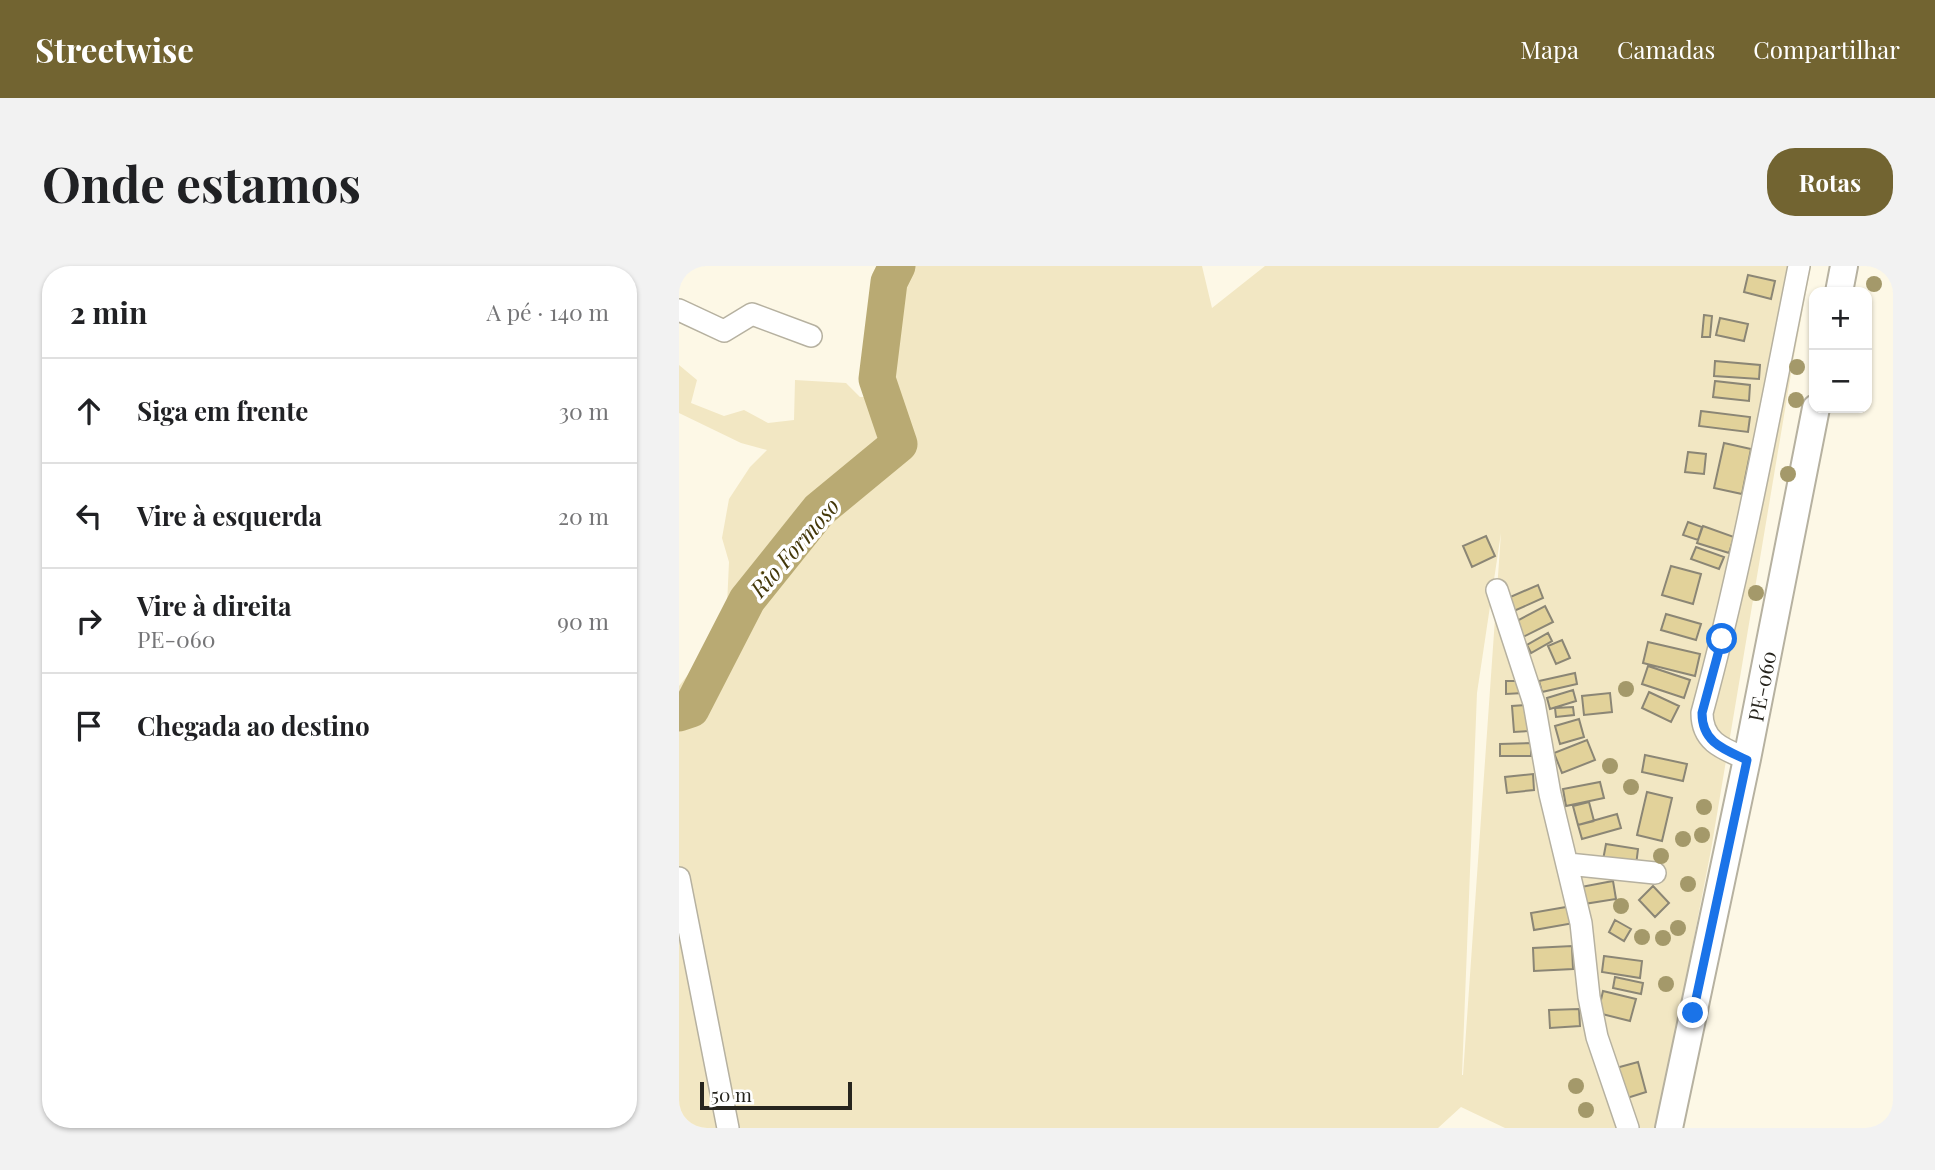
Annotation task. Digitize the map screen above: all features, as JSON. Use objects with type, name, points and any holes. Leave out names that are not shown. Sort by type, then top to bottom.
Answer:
[{"type":"main road","points":[[1840,287],[1844,266]]},
{"type":"main road","name":"PE-060","points":[[1669,1128],[1747,760],[1815,413]]},
{"type":"street","points":[[1747,760],[1713,742],[1705,734],[1702,713],[1740,560],[1799,266]]},
{"type":"street","points":[[679,310],[718,330],[728,330],[752,314],[811,336]]},
{"type":"street","points":[[1497,590],[1534,703],[1551,794],[1581,923],[1589,997],[1597,1037],[1628,1128]]},
{"type":"street","points":[[1568,864],[1655,873]]},
{"type":"street","points":[[679,878],[728,1128]]},
{"type":"shaded area","points":[[897,266],[1202,266],[1212,308],[1265,266],[1811,266],[1711,850],[1657,1128],[1505,1128],[1461,1107],[1438,1128],[679,1128],[679,686],[726,627],[729,562],[722,538],[729,499],[750,467],[767,450],[741,443],[679,413],[679,365],[697,380],[691,403],[724,416],[744,410],[768,423],[794,420],[795,380],[846,383],[860,397],[883,397],[877,379],[889,282]],"holes":[[[1501,533],[1463,1075],[1477,693]]]},
{"type":"building","points":[[1748,275],[1775,281],[1771,299],[1744,292]]},
{"type":"building","points":[[1704,315],[1712,316],[1710,337],[1702,337]]},
{"type":"building","points":[[1720,318],[1748,324],[1744,341],[1716,335]]},
{"type":"building","points":[[1715,361],[1760,365],[1759,379],[1714,376]]},
{"type":"building","points":[[1715,381],[1750,385],[1749,401],[1713,397]]},
{"type":"building","points":[[1701,411],[1750,417],[1748,432],[1699,426]]},
{"type":"building","points":[[1724,443],[1751,449],[1742,494],[1714,488]]},
{"type":"building","points":[[1688,452],[1706,454],[1704,474],[1685,472]]},
{"type":"building","points":[[1688,522],[1702,527],[1698,540],[1683,535]]},
{"type":"building","points":[[1703,526],[1734,537],[1729,553],[1697,543]]},
{"type":"building","points":[[1486,536],[1495,556],[1472,567],[1463,546]]},
{"type":"building","points":[[1696,547],[1724,557],[1719,569],[1691,559]]},
{"type":"building","points":[[1671,566],[1701,574],[1693,604],[1662,595]]},
{"type":"building","points":[[1538,585],[1543,598],[1514,611],[1508,598]]},
{"type":"building","points":[[1545,606],[1553,622],[1523,637],[1515,622]]},
{"type":"building","points":[[1666,614],[1701,624],[1696,640],[1661,630]]},
{"type":"building","points":[[1548,633],[1552,641],[1531,653],[1527,645]]},
{"type":"building","points":[[1562,640],[1570,658],[1556,664],[1548,646]]},
{"type":"building","points":[[1648,642],[1700,654],[1695,676],[1643,663]]},
{"type":"building","points":[[1648,666],[1690,680],[1684,698],[1642,684]]},
{"type":"building","points":[[1575,673],[1577,684],[1542,692],[1539,681]]},
{"type":"building","points":[[1506,681],[1523,681],[1523,693],[1506,694]]},
{"type":"building","points":[[1573,690],[1576,701],[1550,709],[1547,698]]},
{"type":"building","points":[[1649,692],[1679,706],[1671,722],[1642,708]]},
{"type":"building","points":[[1610,693],[1612,712],[1584,715],[1582,696]]},
{"type":"building","points":[[1527,705],[1529,731],[1514,732],[1512,706]]},
{"type":"building","points":[[1573,707],[1574,715],[1556,717],[1555,708]]},
{"type":"building","points":[[1579,719],[1584,737],[1560,744],[1555,726]]},
{"type":"building","points":[[1587,740],[1595,760],[1562,773],[1554,753]]},
{"type":"building","points":[[1531,743],[1531,756],[1500,756],[1500,744]]},
{"type":"building","points":[[1645,755],[1687,764],[1683,781],[1642,772]]},
{"type":"building","points":[[1533,774],[1534,790],[1507,793],[1505,777]]},
{"type":"building","points":[[1600,782],[1604,798],[1566,806],[1563,789]]},
{"type":"building","points":[[1647,792],[1672,798],[1662,841],[1637,835]]},
{"type":"building","points":[[1589,802],[1594,821],[1578,825],[1573,806]]},
{"type":"building","points":[[1617,814],[1621,828],[1582,839],[1578,825]]},
{"type":"building","points":[[1606,844],[1638,849],[1636,865],[1603,860]]},
{"type":"building","points":[[1613,881],[1616,899],[1584,904],[1581,887]]},
{"type":"building","points":[[1653,886],[1669,903],[1655,917],[1639,900]]},
{"type":"building","points":[[1572,906],[1574,923],[1534,930],[1531,913]]},
{"type":"building","points":[[1615,920],[1631,929],[1624,941],[1609,932]]},
{"type":"building","points":[[1572,946],[1573,969],[1534,971],[1533,948]]},
{"type":"building","points":[[1604,956],[1642,961],[1640,978],[1602,972]]},
{"type":"building","points":[[1615,977],[1643,983],[1641,994],[1613,988]]},
{"type":"building","points":[[1603,991],[1636,999],[1630,1021],[1598,1013]]},
{"type":"building","points":[[1579,1009],[1580,1026],[1550,1028],[1549,1010]]},
{"type":"building","points":[[1638,1062],[1646,1092],[1624,1099],[1616,1068]]},
{"type":"waterway","name":"Rio Formoso","points":[[679,713],[691,709],[747,600],[819,510],[899,444],[877,379],[889,282],[897,266]]},
{"type":"route","points":[[1693,1013],[1747,760],[1713,742],[1702,726],[1702,713],[1722,639]]}]
